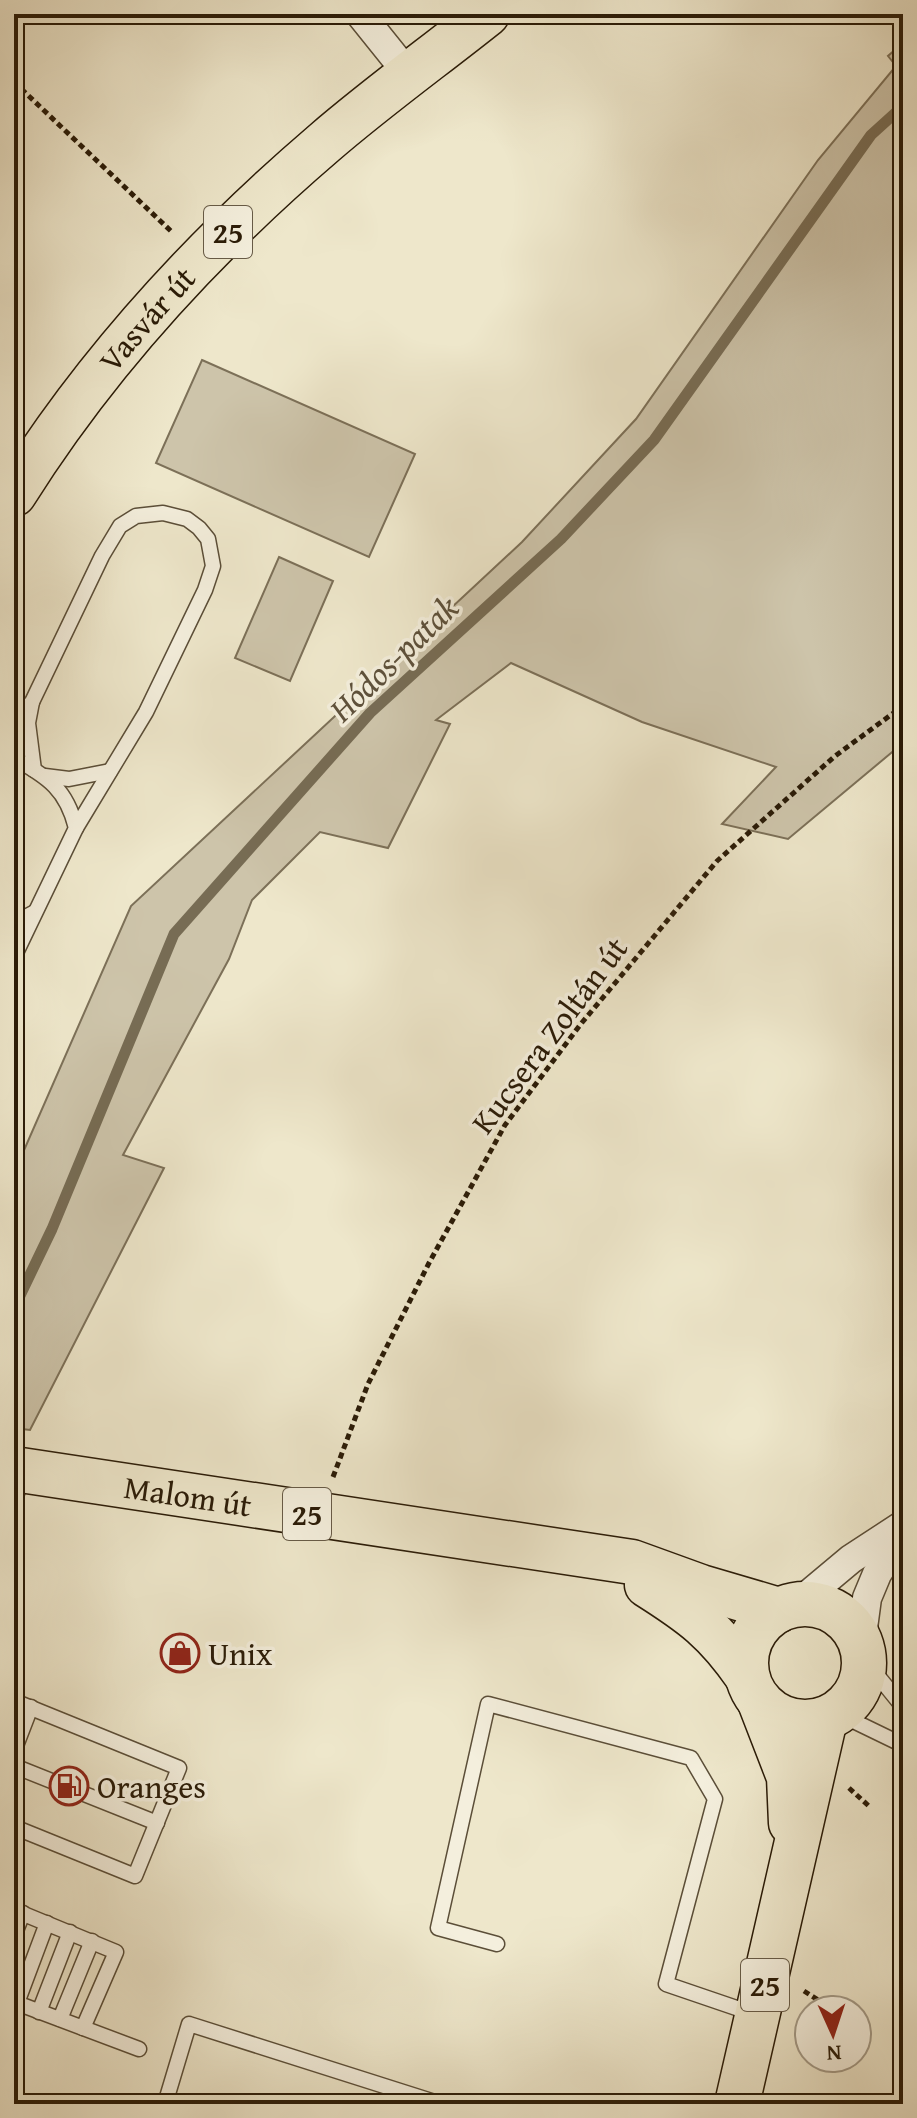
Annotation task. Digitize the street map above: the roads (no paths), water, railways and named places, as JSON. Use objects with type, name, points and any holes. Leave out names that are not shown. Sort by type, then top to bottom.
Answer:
[{"type":"main road","name":"Vasvár út","points":[[14,494],[79,400],[195,263],[324,142],[487,14]]},
{"type":"main road","name":"Malom út","points":[[18,1480],[319,1515],[632,1562],[701,1587],[788,1607]]},
{"type":"main road","name":"Malom út","points":[[601,1557],[685,1609],[707,1627],[726,1645],[754,1689]]},
{"type":"main road","name":"25","points":[[754,1689],[774,1713],[790,1720],[808,1722],[831,1716],[858,1690],[863,1674],[863,1651],[851,1625],[836,1612],[817,1605],[788,1607],[763,1621],[752,1637],[747,1656],[754,1689],[789,1777],[793,1865]]},
{"type":"main road","name":"25","points":[[737,2104],[831,1716]]},
{"type":"street","points":[[360,14],[409,75]]},
{"type":"street","points":[[788,1607],[851,1559],[903,1525]]},
{"type":"street","points":[[863,1651],[867,1598],[877,1574],[903,1533]]},
{"type":"lane","points":[[14,957],[76,828],[146,712],[205,590],[213,566],[208,539],[187,519],[163,513],[136,516],[120,526],[102,556],[32,702],[28,723],[40,773]]},
{"type":"lane","points":[[14,719],[32,702]]},
{"type":"lane","points":[[14,758],[40,773],[61,791],[71,807],[76,828]]},
{"type":"lane","points":[[40,773],[69,779],[110,771]]},
{"type":"lane","points":[[14,923],[36,912]]},
{"type":"lane","points":[[863,1651],[903,1707]]},
{"type":"lane","points":[[14,1701],[179,1768],[135,1876],[14,1827]]},
{"type":"lane","points":[[497,1944],[438,1928],[488,1704],[691,1758],[715,1799],[666,1984],[758,2016]]},
{"type":"lane","points":[[14,1751],[31,1707]]},
{"type":"lane","points":[[831,1716],[903,1745]]},
{"type":"lane","points":[[14,1766],[157,1823]]},
{"type":"lane","points":[[14,1936],[18,1912],[116,1952],[83,2028]]},
{"type":"lane","points":[[47,1923],[15,2002],[139,2049]]},
{"type":"lane","points":[[39,2012],[70,1932]]},
{"type":"lane","points":[[60,2019],[92,1941]]},
{"type":"lane","points":[[165,2104],[189,2024],[441,2104]]},
{"type":"waterway","name":"Hódos-patak","points":[[14,1308],[52,1229],[174,934],[370,713],[561,539],[654,440],[871,135],[903,106]]},
{"type":"place","name":"Unix","points":[[180,1653]]},
{"type":"place","name":"Oranges","points":[[69,1786]]}]
